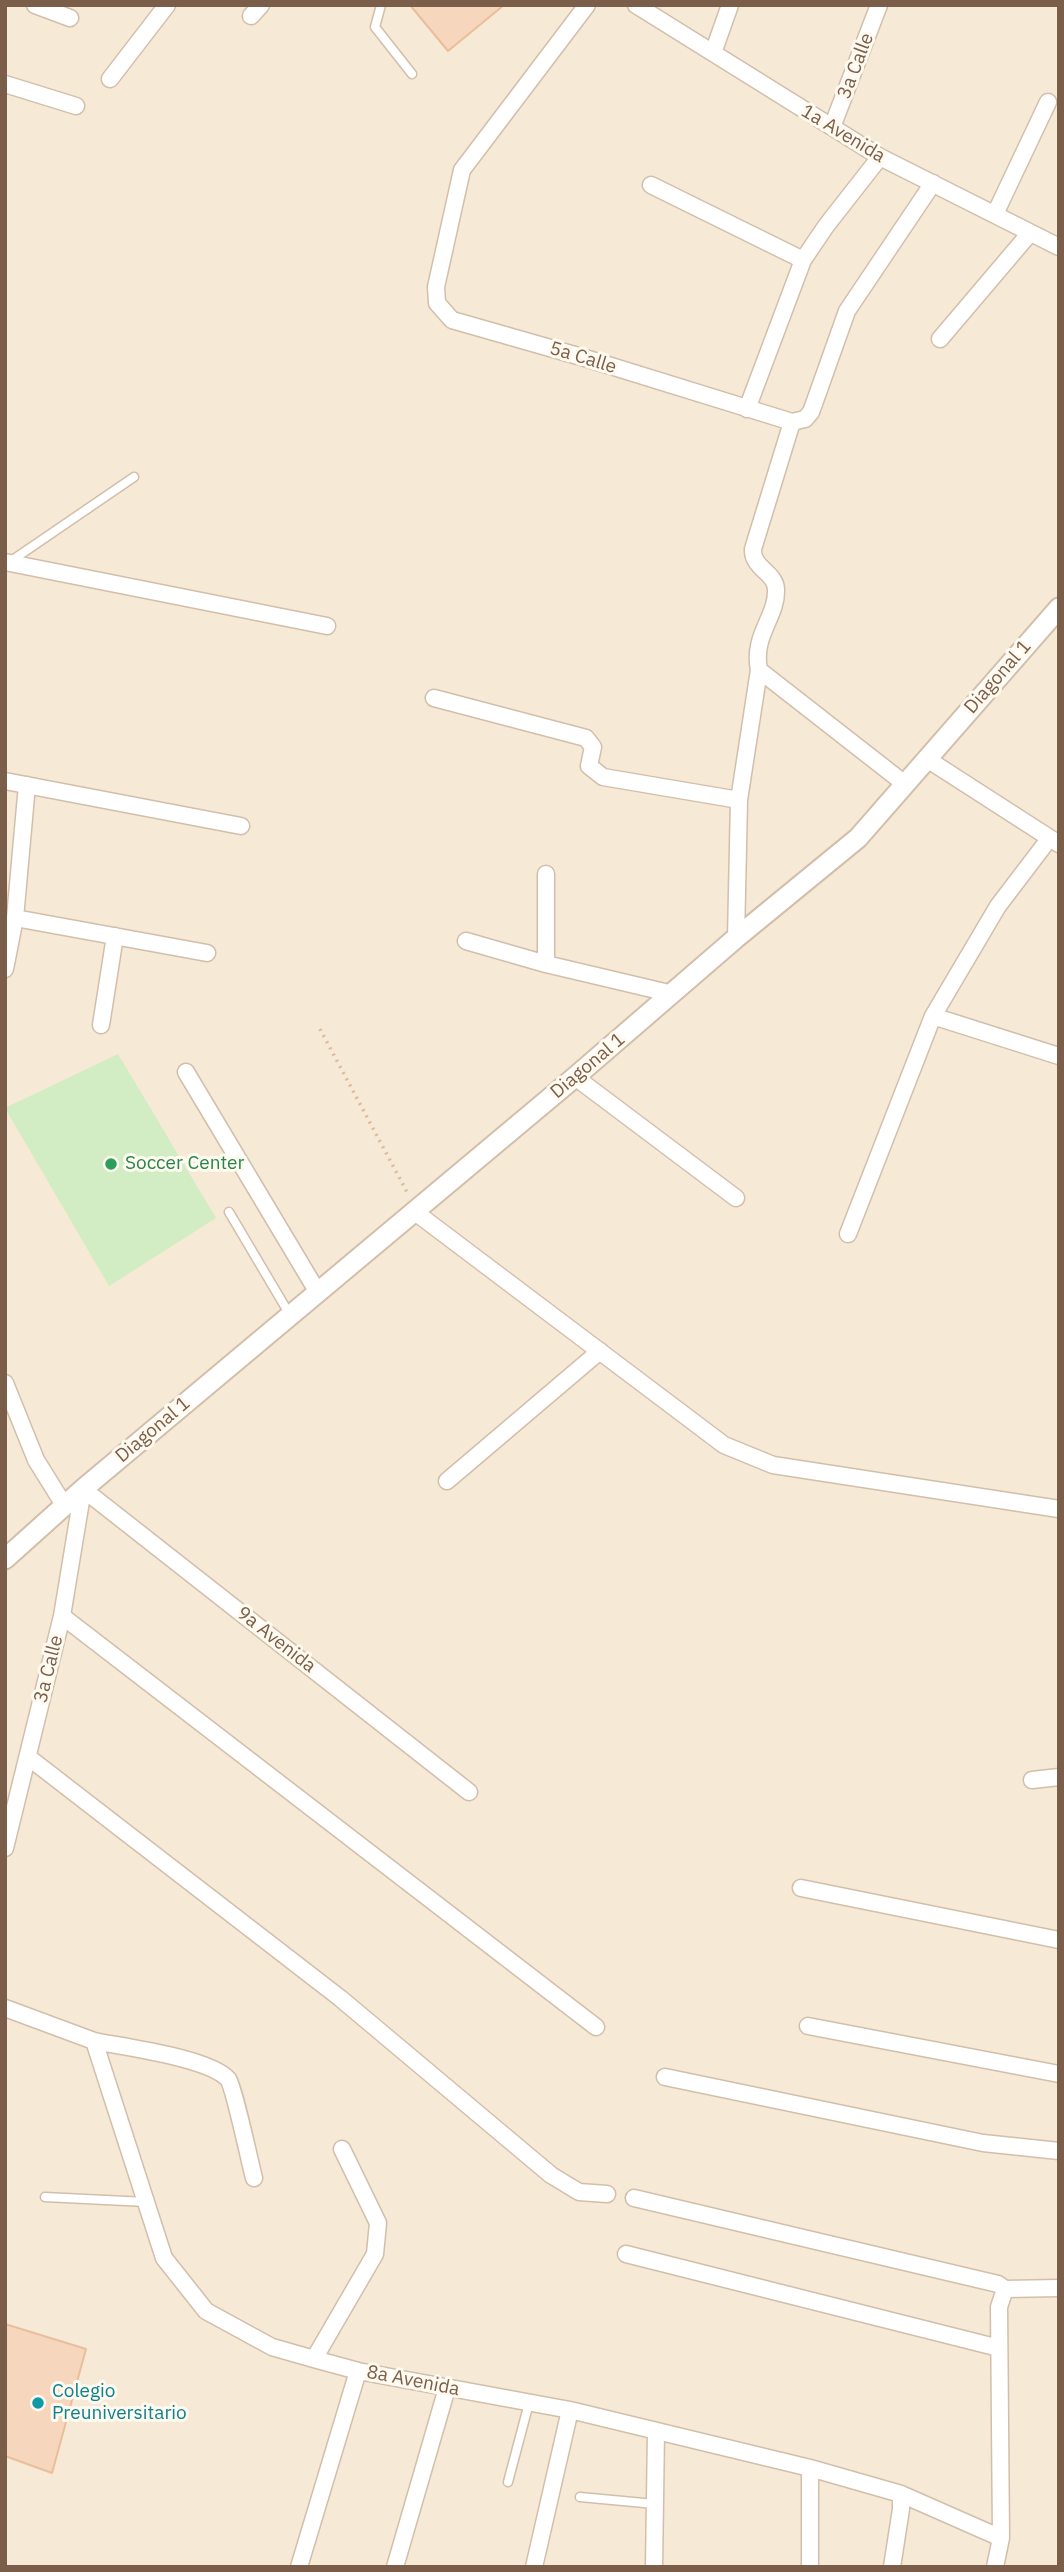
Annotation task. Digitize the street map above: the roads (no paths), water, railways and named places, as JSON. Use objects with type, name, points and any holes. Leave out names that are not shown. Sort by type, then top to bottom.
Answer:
[{"type":"street","points":[[35,5],[71,18]]},
{"type":"street","points":[[110,79],[167,5]]},
{"type":"street","name":"5a Calle","points":[[587,5],[462,170],[436,288],[437,303],[452,320],[792,422]]},
{"type":"street","name":"1a Avenida","points":[[636,5],[880,157],[1059,247]]},
{"type":"street","points":[[713,53],[730,5]]},
{"type":"street","name":"3a Calle","points":[[832,127],[880,5]]},
{"type":"street","points":[[5,84],[76,106]]},
{"type":"street","points":[[995,215],[1048,102]]},
{"type":"street","points":[[747,409],[803,260],[880,157]]},
{"type":"street","points":[[736,938],[739,800],[759,670],[758,644],[776,592],[775,582],[757,566],[753,554],[792,422],[804,419],[811,412],[847,311],[933,183]]},
{"type":"street","points":[[651,185],[803,260]]},
{"type":"street","points":[[940,339],[1030,233]]},
{"type":"street","points":[[7,563],[327,626]]},
{"type":"street","name":"Diagonal 1","points":[[5,1559],[64,1505],[858,838],[1059,608]]},
{"type":"street","points":[[759,670],[905,784]]},
{"type":"street","points":[[434,698],[586,738],[593,747],[589,765],[603,776],[739,800]]},
{"type":"street","points":[[848,1234],[933,1016],[998,906],[1054,841],[927,759]]},
{"type":"street","points":[[5,781],[241,827]]},
{"type":"street","points":[[5,969],[15,918],[27,785]]},
{"type":"street","points":[[546,964],[547,874]]},
{"type":"street","points":[[15,918],[207,953]]},
{"type":"street","points":[[101,1025],[115,936]]},
{"type":"street","points":[[466,941],[546,964],[673,994]]},
{"type":"street","points":[[933,1016],[1059,1056]]},
{"type":"street","points":[[186,1073],[317,1292]]},
{"type":"street","points":[[575,1077],[736,1198]]},
{"type":"street","points":[[416,1211],[724,1445],[773,1465],[1059,1509]]},
{"type":"street","points":[[447,1481],[600,1351]]},
{"type":"street","points":[[5,1383],[36,1460],[64,1505]]},
{"type":"street","name":"3a Calle","points":[[5,1848],[62,1616],[83,1489]]},
{"type":"street","name":"9a Avenida","points":[[83,1489],[470,1792]]},
{"type":"street","points":[[62,1616],[596,2027]]},
{"type":"street","points":[[28,1757],[340,1998],[551,2175],[579,2192],[607,2194]]},
{"type":"street","points":[[1032,1780],[1059,1777]]},
{"type":"street","points":[[801,1888],[1059,1940]]},
{"type":"street","points":[[5,2008],[94,2041],[162,2054],[213,2068],[229,2081],[254,2178]]},
{"type":"street","points":[[808,2026],[1059,2074]]},
{"type":"street","name":"8a Avenida","points":[[94,2041],[164,2258],[206,2311],[272,2347],[314,2359],[358,2371],[570,2410],[810,2468],[901,2494],[1001,2538]]},
{"type":"street","points":[[664,2077],[983,2143],[1059,2151]]},
{"type":"street","points":[[314,2359],[375,2254],[378,2223],[342,2149]]},
{"type":"street","points":[[634,2198],[998,2284],[1005,2289],[1059,2288]]},
{"type":"street","points":[[626,2254],[999,2348]]},
{"type":"street","points":[[995,2567],[1001,2538],[999,2306],[1005,2289]]},
{"type":"street","points":[[299,2567],[358,2371]]},
{"type":"street","points":[[395,2567],[447,2388]]},
{"type":"street","points":[[534,2567],[570,2410]]},
{"type":"street","points":[[654,2567],[656,2431]]},
{"type":"street","points":[[810,2468],[810,2567]]},
{"type":"street","points":[[892,2567],[901,2494]]},
{"type":"lane","points":[[381,5],[375,27],[412,74]]},
{"type":"lane","points":[[7,563],[134,477]]},
{"type":"lane","points":[[229,1212],[290,1315]]},
{"type":"lane","points":[[46,2197],[146,2203]]},
{"type":"lane","points":[[508,2482],[529,2403]]},
{"type":"lane","points":[[580,2497],[655,2504]]},
{"type":"place","name":"Soccer Center","points":[[111,1164]]},
{"type":"place","name":"Colegio Preuniversitario","points":[[38,2403]]}]
